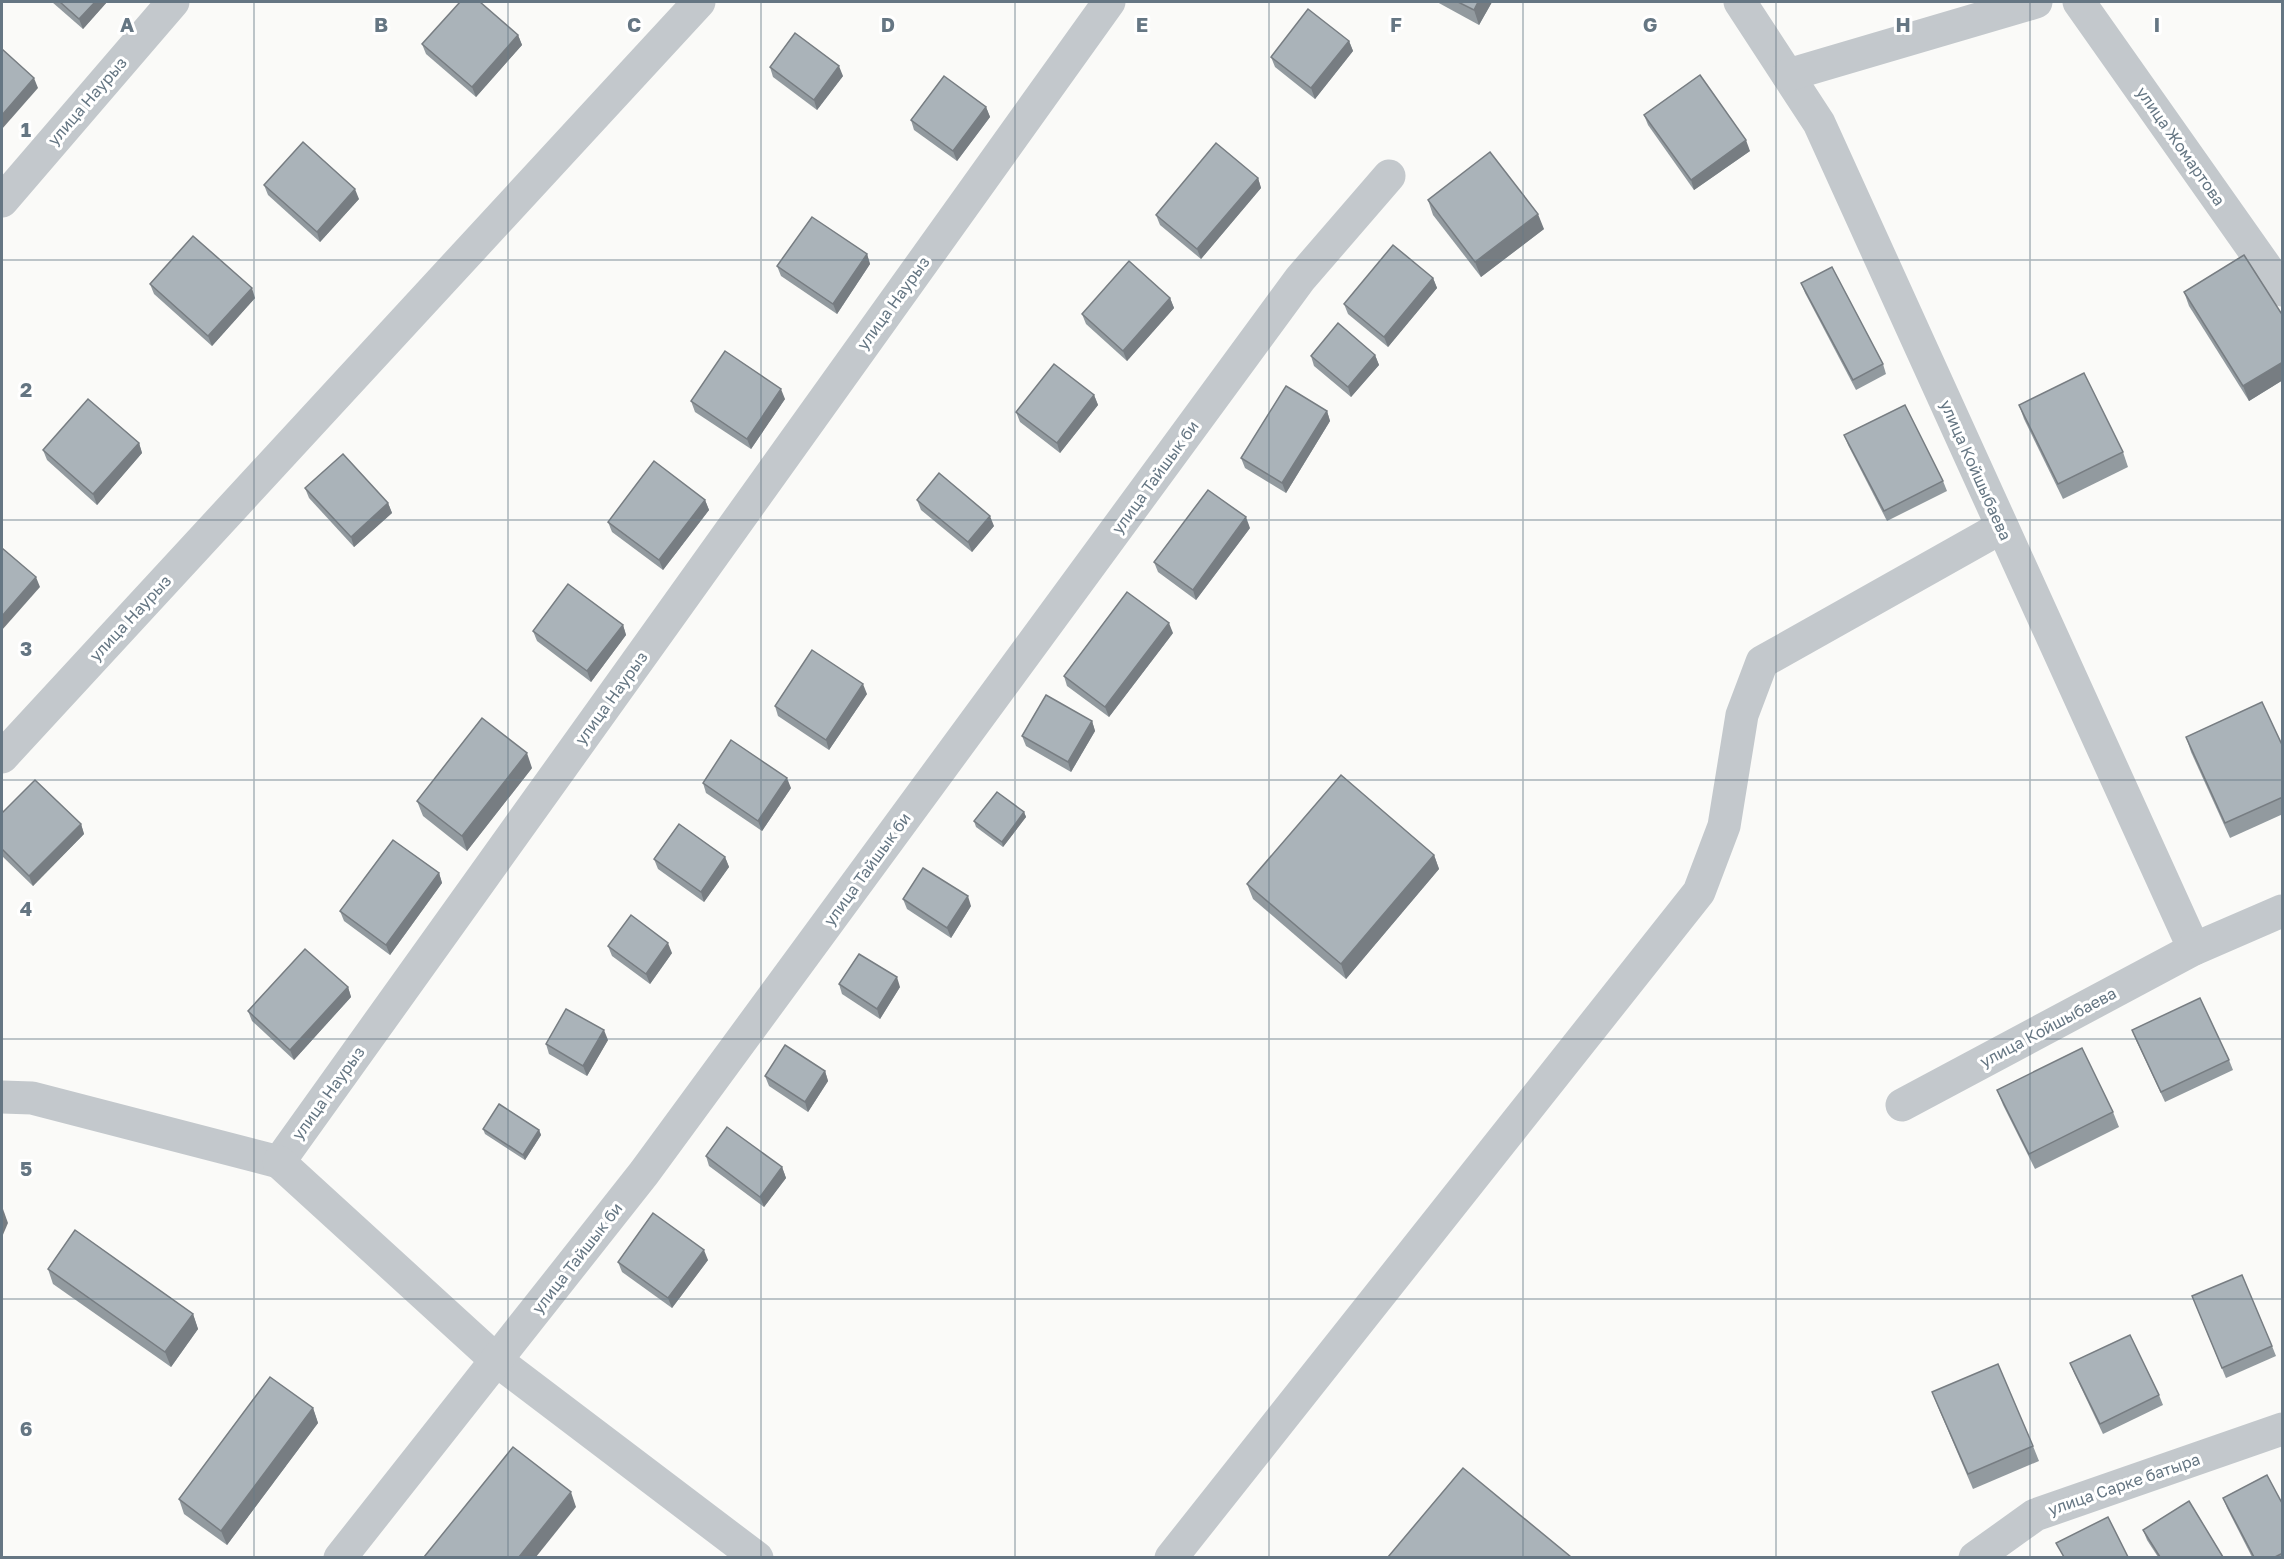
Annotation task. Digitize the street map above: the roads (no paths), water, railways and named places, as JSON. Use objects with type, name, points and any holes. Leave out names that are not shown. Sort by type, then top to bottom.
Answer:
[{"type":"street","name":"улица Наурыз","points":[[2,201],[173,2]]},
{"type":"street","name":"улица Наурыз","points":[[2,757],[699,2]]},
{"type":"street","name":"улица Наурыз","points":[[279,1162],[1108,2]]},
{"type":"street","name":"улица Койшыбаева","points":[[1740,2],[1819,123],[2194,949]]},
{"type":"street","points":[[1788,75],[2036,2]]},
{"type":"street","name":"улица Жомартова","points":[[2079,2],[2283,290]]},
{"type":"street","name":"улица Тайшык би","points":[[340,1557],[644,1173],[1300,279],[1389,176]]},
{"type":"street","points":[[1171,1557],[1699,892],[1724,826],[1742,715],[1762,662],[2002,527]]},
{"type":"street","name":"улица Койшыбаева","points":[[1902,1105],[2194,949],[2283,911]]},
{"type":"street","points":[[2,1097],[32,1098],[279,1162],[496,1360],[758,1557]]},
{"type":"street","name":"улица Сарке батыра","points":[[1975,1557],[2035,1515],[2283,1429]]}]
